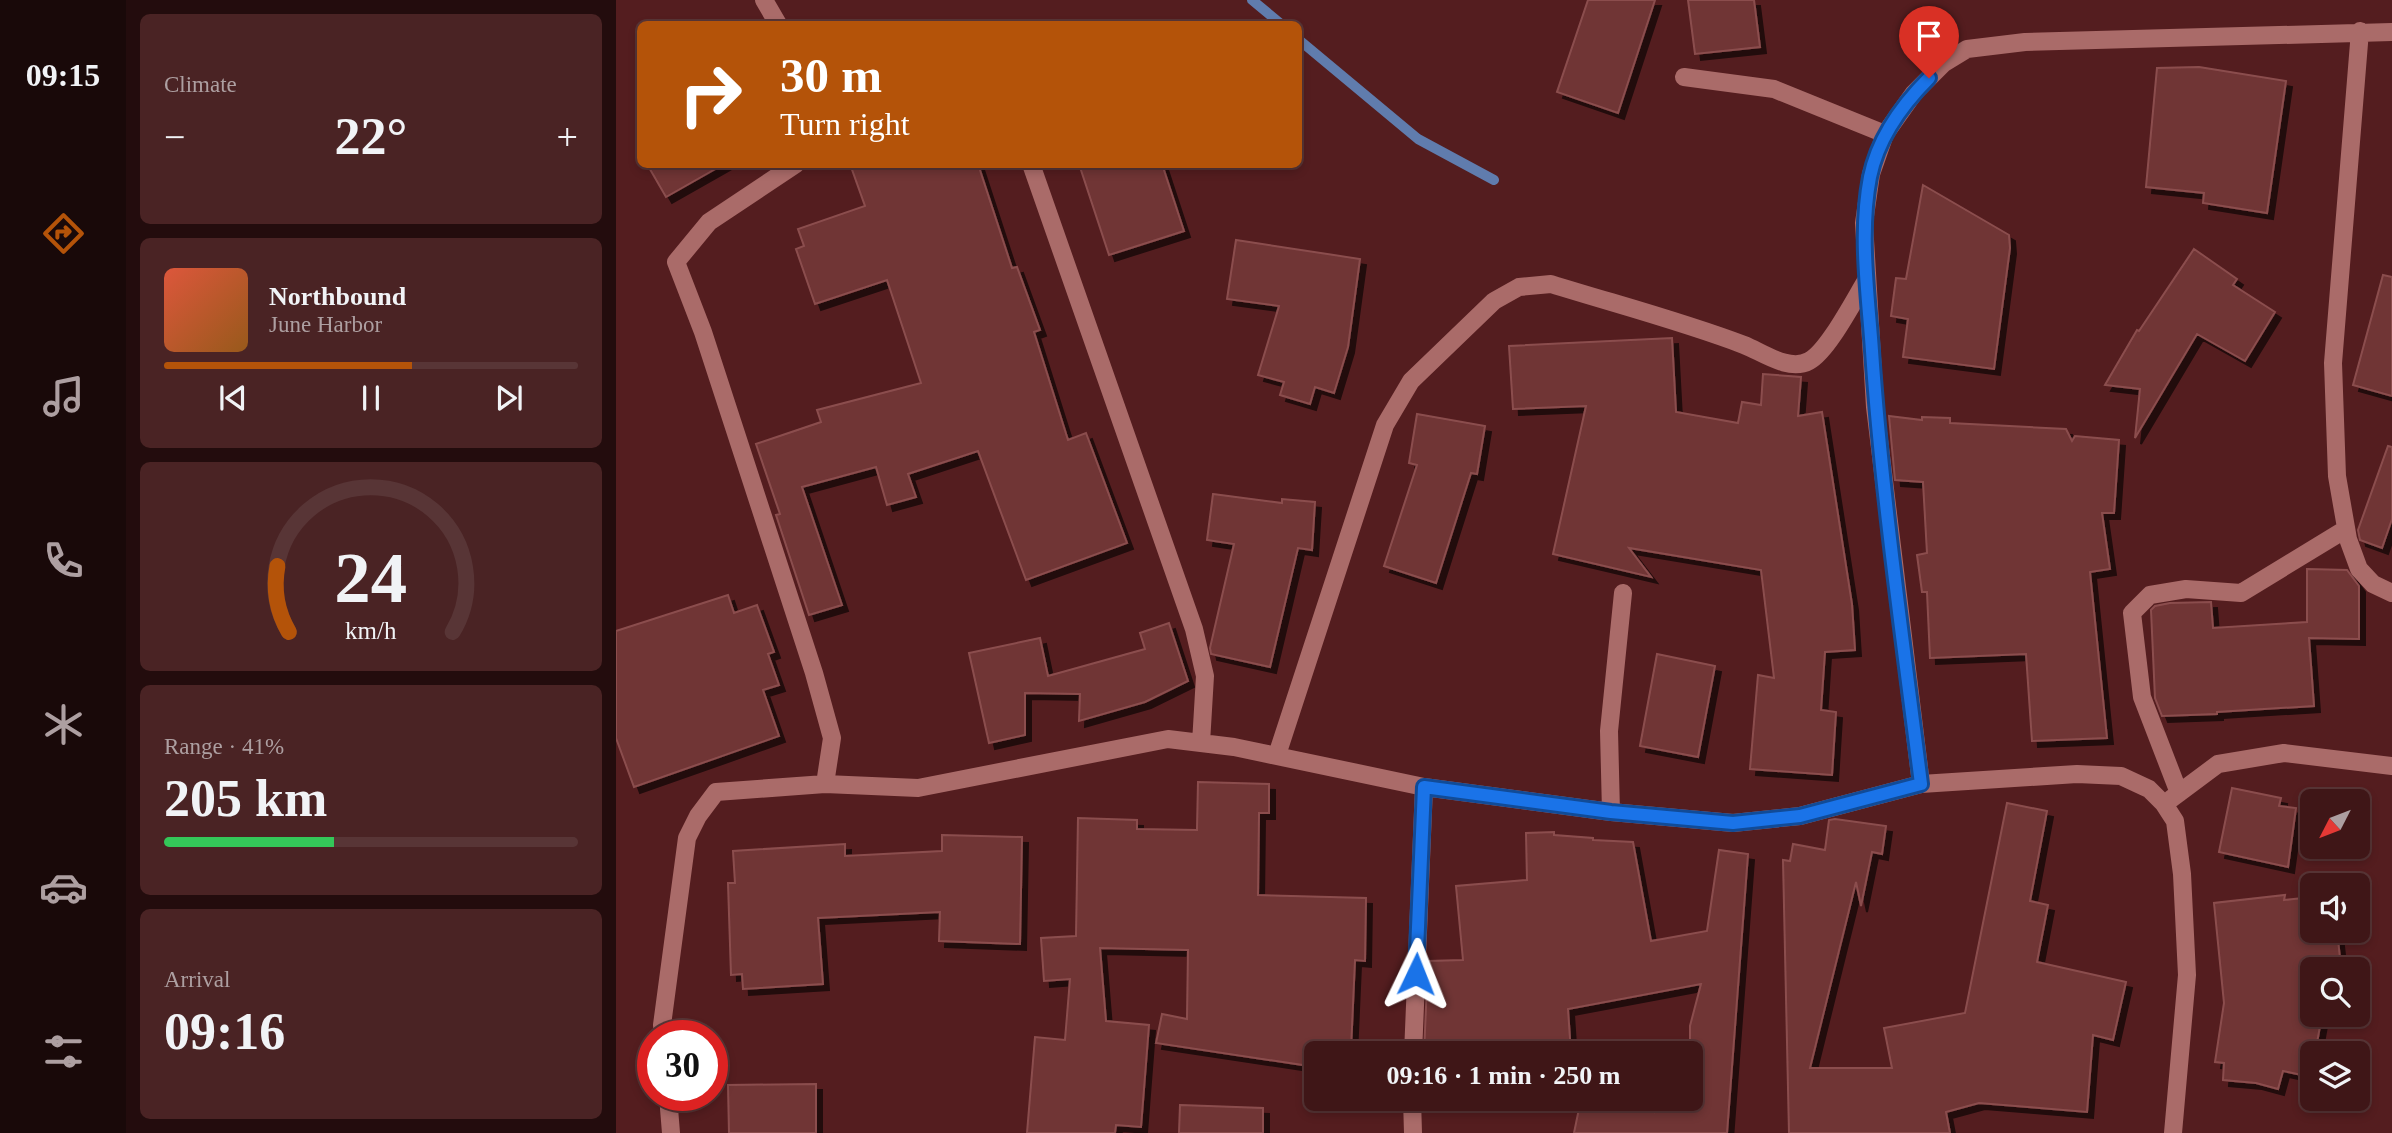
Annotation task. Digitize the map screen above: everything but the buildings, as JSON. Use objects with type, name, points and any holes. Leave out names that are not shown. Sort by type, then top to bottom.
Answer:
[{"type":"street","points":[[764,0],[776,21]]},
{"type":"street","points":[[2360,31],[2333,363],[2337,476],[2346,529],[2359,569],[2373,584],[2392,593]]},
{"type":"street","points":[[1921,784],[1875,407],[1867,279],[1864,223],[1871,174],[1885,134],[1914,93],[1944,63],[1967,49],[2025,42],[2392,32]]},
{"type":"street","points":[[1684,77],[1774,89],[1885,134]]},
{"type":"street","points":[[790,168],[709,222],[676,262],[703,332],[814,673],[832,738],[825,784]]},
{"type":"street","points":[[1032,168],[1194,629],[1205,676],[1201,743]]},
{"type":"street","points":[[1277,755],[1385,425],[1411,381],[1494,301],[1520,286],[1551,284],[1743,345],[1786,363],[1798,364],[1813,358],[1824,348],[1867,279]]},
{"type":"street","points":[[2179,793],[2142,698],[2132,612],[2150,595],[2186,589],[2241,593],[2346,529]]},
{"type":"street","points":[[1611,812],[1609,731],[1623,593]]},
{"type":"street","points":[[664,1020],[687,838],[698,816],[716,792],[825,784],[918,788],[1168,739],[1277,755],[1424,787],[1611,812],[1733,823],[1800,816],[1921,784],[2077,774],[2121,776],[2149,789],[2164,804],[2175,821],[2182,874],[2187,975],[2173,1133]]},
{"type":"street","points":[[2164,804],[2218,764],[2284,753],[2392,766]]},
{"type":"street","points":[[1414,1041],[1424,787]]},
{"type":"street","points":[[669,1111],[671,1133]]},
{"type":"street","points":[[1412,1111],[1413,1133]]},
{"type":"waterway","points":[[1252,0],[1277,21]]},
{"type":"waterway","points":[[1302,42],[1418,139],[1494,180]]},
{"type":"route","points":[[1416,974],[1424,787],[1611,812],[1733,823],[1800,816],[1921,784],[1875,407],[1864,223],[1871,174],[1885,134],[1914,93],[1929,78]]}]
